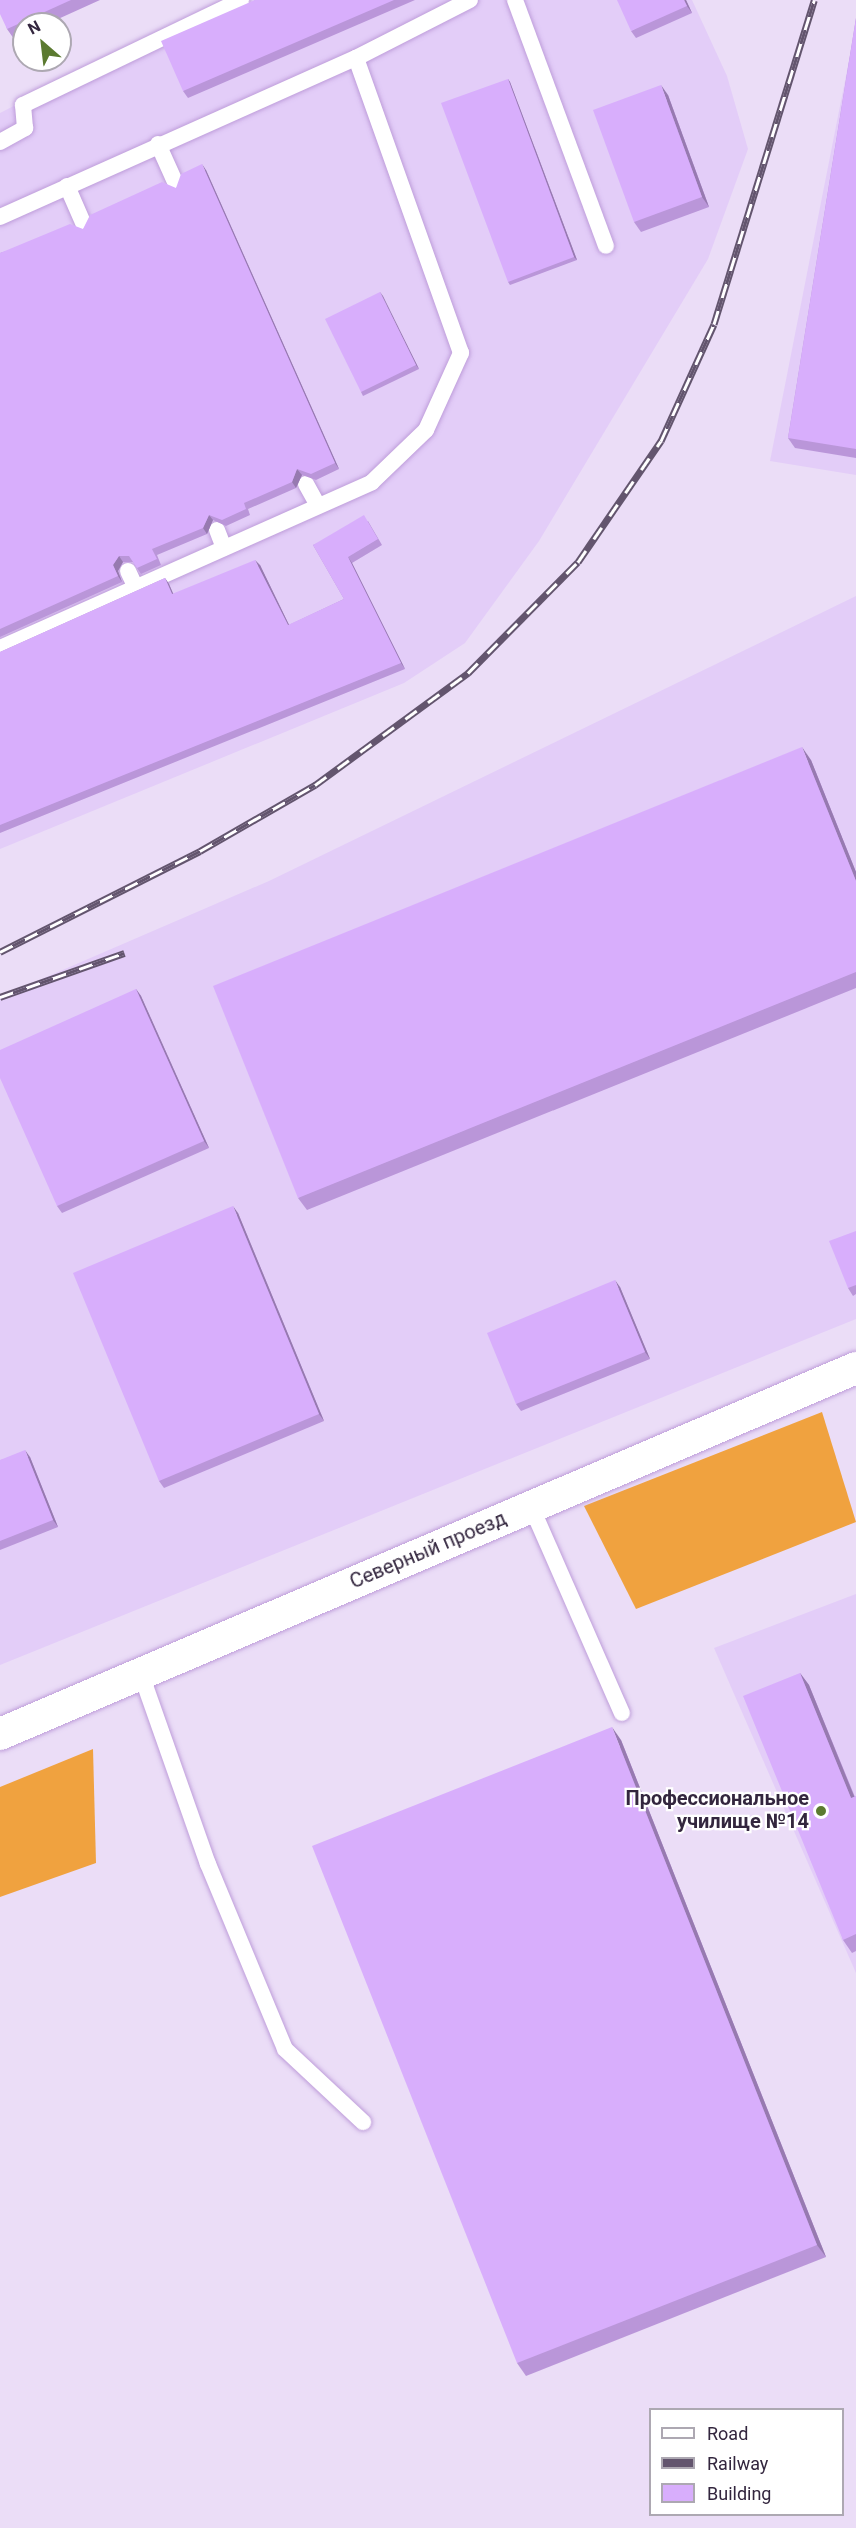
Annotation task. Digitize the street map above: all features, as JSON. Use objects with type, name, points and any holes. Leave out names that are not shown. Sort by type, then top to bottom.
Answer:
[{"type":"street","name":"Северный проезд","points":[[0,1734],[856,1368]]},
{"type":"lane","points":[[0,142],[25,128],[23,105],[241,0]]},
{"type":"lane","points":[[0,218],[158,144],[356,58],[470,0]]},
{"type":"lane","points":[[515,0],[606,246]]},
{"type":"lane","points":[[0,648],[36,626],[136,588],[372,482],[426,430],[461,353],[356,58]]},
{"type":"lane","points":[[158,144],[176,184]]},
{"type":"lane","points":[[67,186],[84,225]]},
{"type":"lane","points":[[306,484],[318,506]]},
{"type":"lane","points":[[217,530],[224,548]]},
{"type":"lane","points":[[128,571],[136,588]]},
{"type":"lane","points":[[531,1506],[622,1713]]},
{"type":"lane","points":[[141,1674],[208,1864],[285,2049],[363,2122]]},
{"type":"shaded area","points":[[222,0],[692,0],[727,76],[748,149],[708,259],[539,541],[465,643],[404,683],[0,849],[0,113]]},
{"type":"shaded area","points":[[856,25],[856,475],[770,461]]},
{"type":"shaded area","points":[[856,596],[856,1319],[0,1665],[0,997],[269,881]]},
{"type":"shaded area","points":[[822,1412],[856,1522],[636,1609],[584,1506]]},
{"type":"shaded area","name":"Профессиональное училище №14","points":[[856,1594],[856,1973],[714,1648]]},
{"type":"shaded area","points":[[93,1749],[96,1863],[0,1897],[0,1787]]},
{"type":"building","points":[[0,0],[71,0],[45,12],[12,12],[12,27],[7,29],[0,14]]},
{"type":"building","points":[[255,0],[394,0],[183,91],[161,41]]},
{"type":"building","points":[[617,0],[684,0],[687,6],[631,31]]},
{"type":"building","points":[[856,18],[856,449],[788,438]]},
{"type":"building","points":[[508,79],[574,257],[508,282],[441,103]]},
{"type":"building","points":[[661,85],[702,197],[634,222],[593,110]]},
{"type":"building","points":[[202,164],[335,463],[311,474],[297,469],[292,482],[244,503],[246,509],[222,520],[209,515],[203,528],[152,549],[157,559],[137,568],[129,556],[119,556],[113,565],[118,576],[0,629],[0,253],[70,224],[83,229],[90,215],[162,182],[176,188],[181,174]]},
{"type":"building","points":[[380,292],[416,365],[361,392],[325,319]]},
{"type":"building","points":[[364,515],[378,539],[348,557],[401,663],[0,825],[0,652],[165,578],[172,594],[255,560],[288,625],[344,599],[313,545]]},
{"type":"building","points":[[802,747],[856,881],[856,972],[298,1198],[213,986]]},
{"type":"building","points":[[136,989],[204,1141],[57,1206],[0,1078],[0,1050]]},
{"type":"building","points":[[233,1206],[319,1414],[159,1481],[73,1273]]},
{"type":"building","points":[[856,1231],[856,1285],[848,1288],[829,1241]]},
{"type":"building","points":[[615,1280],[645,1352],[516,1404],[487,1333]]},
{"type":"building","points":[[25,1450],[53,1520],[0,1541],[0,1460]]},
{"type":"building","points":[[800,1673],[851,1798],[856,1796],[856,1934],[843,1940],[743,1696]]},
{"type":"building","points":[[612,1727],[817,2245],[517,2363],[312,1846]]},
{"type":"railway","points":[[0,952],[200,851],[315,785],[468,673],[578,562],[661,441],[714,324],[814,0]]},
{"type":"railway","points":[[0,997],[124,953]]},
{"type":"place","name":"Профессиональное училище №14","points":[[821,1811]]}]
